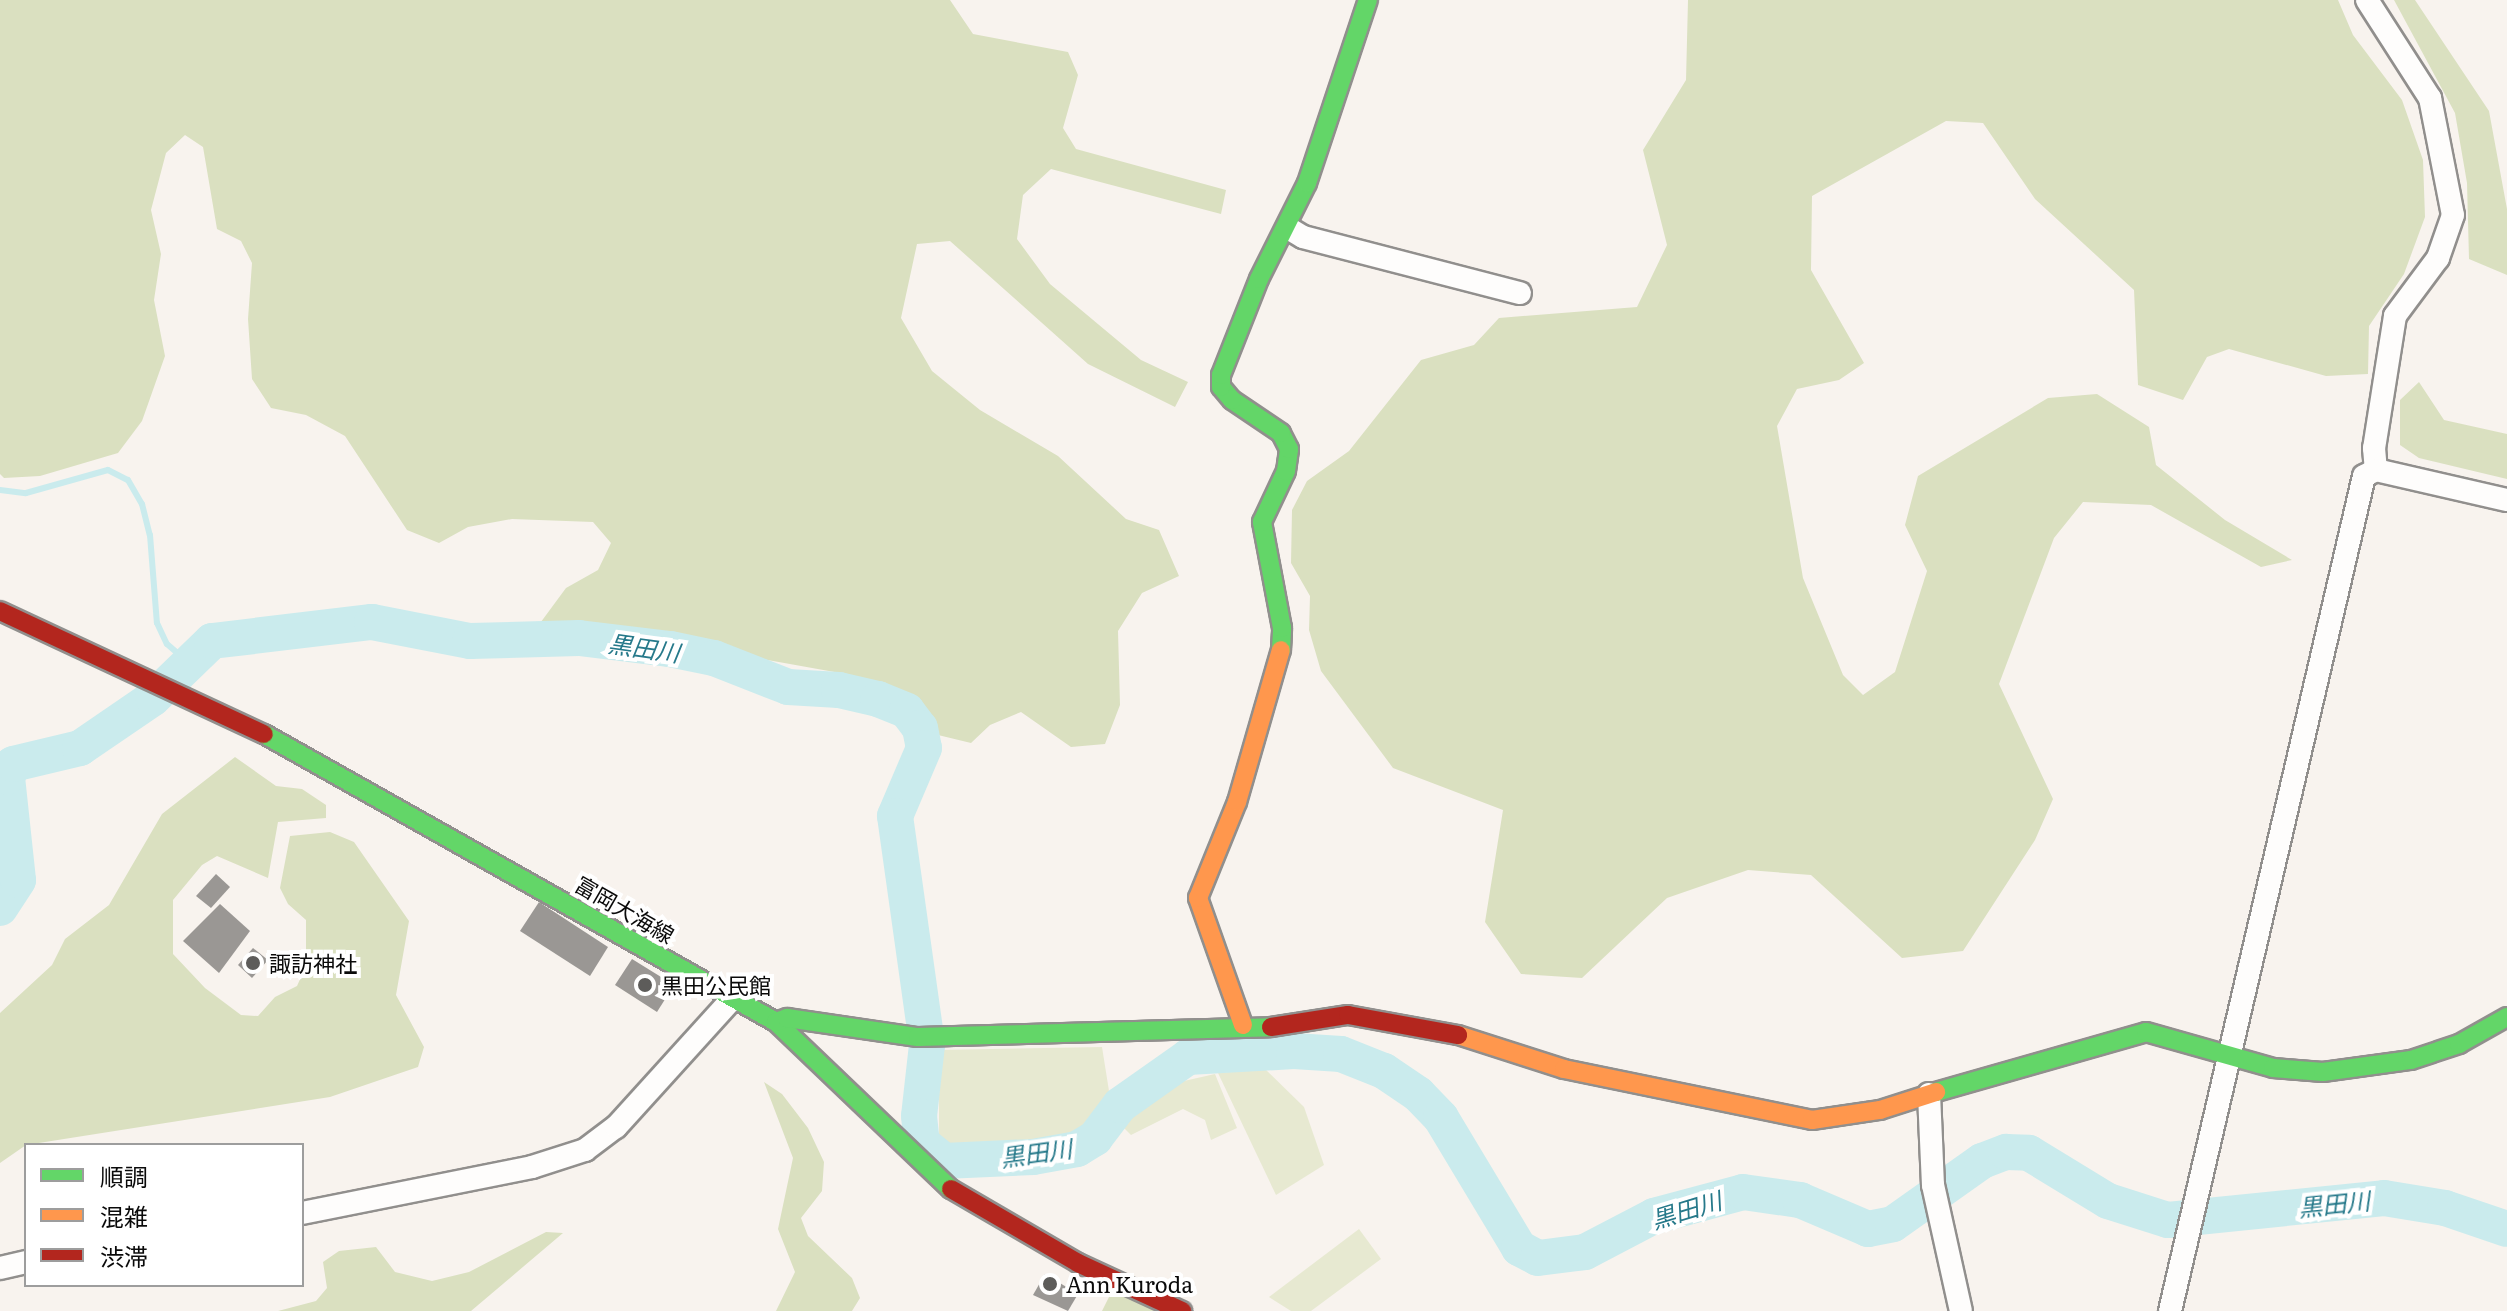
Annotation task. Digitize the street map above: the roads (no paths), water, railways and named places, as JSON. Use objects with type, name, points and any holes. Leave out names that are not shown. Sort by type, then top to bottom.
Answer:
[{"type":"street","points":[[1243,1025],[1198,898],[1237,802],[1280,665],[1282,628],[1262,522],[1286,471],[1289,449],[1281,433],[1232,400],[1221,387],[1221,375],[1259,279],[1288,228],[1368,0]]},
{"type":"street","points":[[2367,0],[2430,98],[2442,138],[2453,215],[2438,258],[2395,316],[2374,448],[2376,470]]},
{"type":"street","points":[[1288,228],[1303,237],[1520,293]]},
{"type":"street","points":[[2170,1311],[2198,1205],[2364,476],[2376,470],[2507,500]]},
{"type":"street","name":"富岡大海線","points":[[0,611],[290,746],[776,1022],[956,1194],[1078,1263],[1182,1311]]},
{"type":"street","points":[[304,1213],[532,1167],[585,1150],[616,1127],[733,998]]},
{"type":"street","points":[[776,1022],[787,1018],[926,1037],[1243,1025],[1268,1027],[1348,1015],[1396,1021],[1473,1038],[1564,1069],[1812,1120],[1880,1110],[2146,1032],[2231,1059],[2323,1072],[2383,1065],[2459,1044],[2507,1017]]},
{"type":"street","points":[[1929,1094],[1933,1185],[1961,1311]]},
{"type":"street","points":[[0,1268],[24,1262]]},
{"type":"waterway","points":[[0,490],[26,493],[108,470],[128,480],[142,504],[150,535],[157,623],[167,644],[188,662]]},
{"type":"waterway","name":"黒田川","points":[[0,908],[18,880],[7,777],[13,764],[80,748],[153,698],[212,641],[372,622],[470,641],[579,638],[670,649],[714,658],[788,687],[839,690],[878,699],[907,711],[920,728],[924,748],[895,816],[927,1045],[919,1116],[922,1143],[944,1161],[1033,1157],[1077,1149],[1095,1138],[1120,1105],[1188,1057],[1294,1051],[1341,1054],[1384,1071],[1418,1094],[1441,1118],[1519,1248],[1538,1258],[1585,1252],[1654,1216],[1743,1192],[1800,1200],[1868,1229],[1893,1224],[1982,1161],[2006,1152],[2029,1153],[2108,1201],[2168,1220],[2384,1198],[2445,1208],[2507,1229]]},
{"type":"place","name":"諏訪神社","points":[[253,963]]},
{"type":"place","name":"黒田公民館","points":[[645,985]]},
{"type":"place","name":"Ann Kuroda","points":[[1050,1284]]}]
